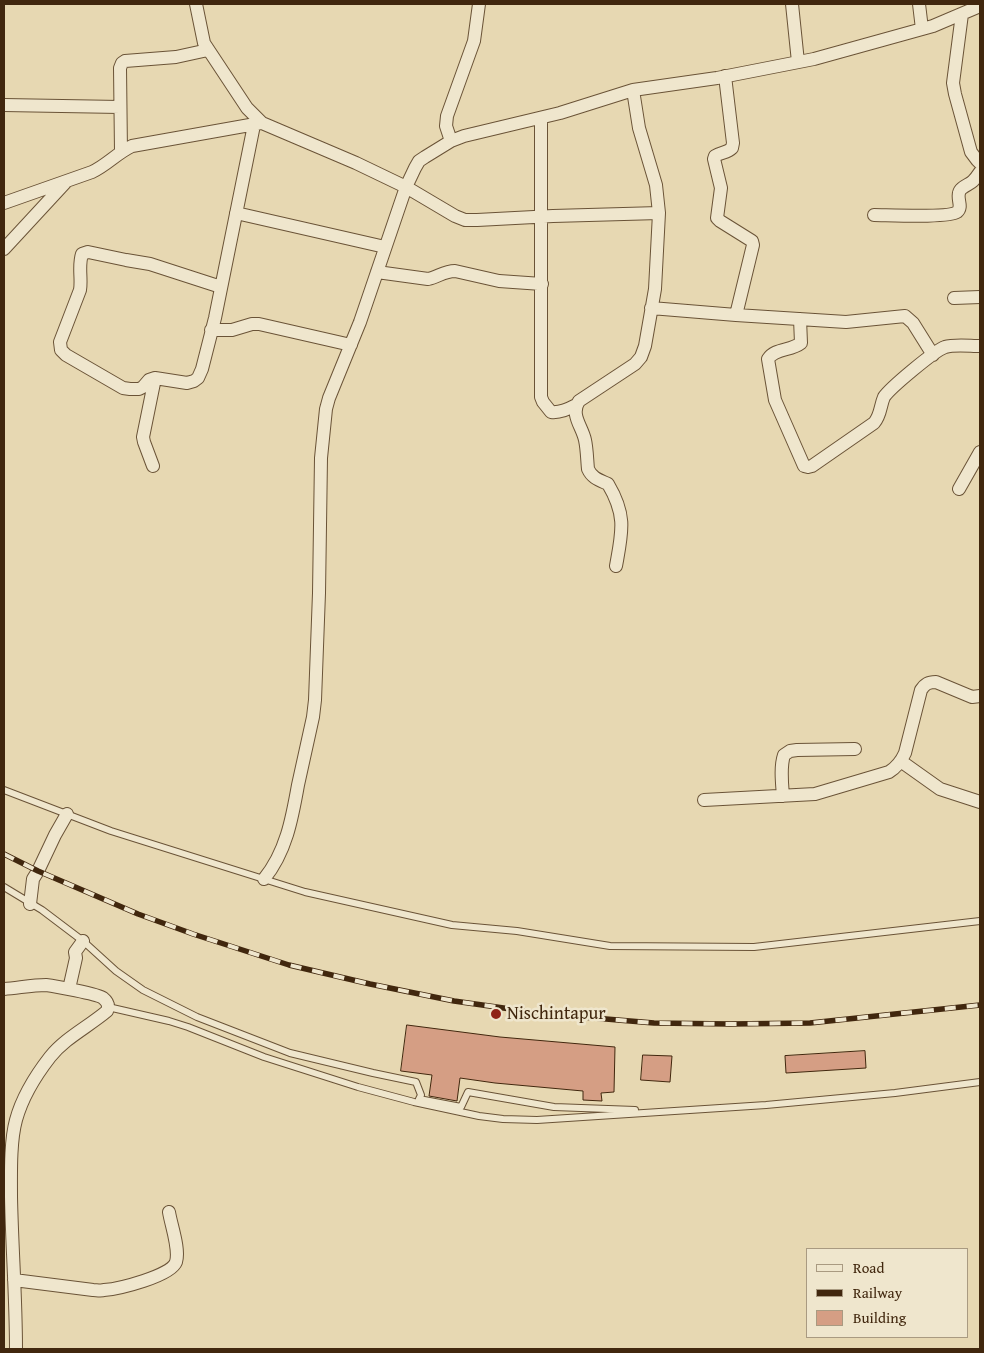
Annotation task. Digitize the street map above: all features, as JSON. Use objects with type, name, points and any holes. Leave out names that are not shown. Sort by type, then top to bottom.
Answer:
[{"type":"street","points":[[196,4],[204,43],[258,124],[236,213],[215,318],[202,369],[198,378],[187,383],[155,378],[149,380],[143,387],[138,389],[122,388],[66,355],[61,350],[60,342],[82,282],[80,259],[82,254],[88,252],[150,264],[221,287]]},
{"type":"street","points":[[451,141],[446,126],[447,116],[474,41],[478,4]]},
{"type":"street","points":[[792,4],[798,62]]},
{"type":"street","points":[[919,4],[922,29]]},
{"type":"street","points":[[264,879],[273,868],[283,848],[289,829],[315,700],[321,458],[326,409],[360,322],[406,187],[419,161],[451,141],[464,136],[541,118],[633,90],[725,76],[814,59],[933,26],[980,6]]},
{"type":"street","points":[[962,14],[953,83],[971,152],[980,162]]},
{"type":"street","points":[[121,152],[120,68],[122,63],[125,61],[176,57],[208,50]]},
{"type":"street","points":[[725,76],[733,143],[730,150],[718,154],[714,159],[721,188],[717,218],[752,241],[753,245],[736,315]]},
{"type":"street","points":[[541,118],[541,397],[551,412],[556,413],[576,405],[579,401],[635,364],[641,357],[645,346],[655,282],[659,213],[656,185],[639,128],[633,90]]},
{"type":"street","points":[[4,105],[120,107]]},
{"type":"street","points":[[4,203],[98,169],[132,146],[258,124],[356,163],[406,187],[465,220],[659,213]]},
{"type":"street","points":[[874,215],[930,216],[954,214],[960,207],[959,193],[961,189],[971,183],[980,172]]},
{"type":"street","points":[[4,249],[66,181]]},
{"type":"street","points":[[236,213],[385,246]]},
{"type":"street","points":[[377,272],[428,279],[448,271],[455,271],[499,282],[542,284]]},
{"type":"street","points":[[954,298],[980,297]]},
{"type":"street","points":[[651,308],[846,322],[905,316],[914,323],[933,355]]},
{"type":"street","points":[[800,319],[801,343],[774,352],[768,359],[775,400],[804,466],[808,467],[874,423],[880,414],[886,395],[908,374],[933,355],[945,347],[980,346]]},
{"type":"street","points":[[212,330],[232,330],[252,324],[259,324],[350,346]]},
{"type":"street","points":[[153,466],[143,437],[155,378]]},
{"type":"street","points":[[576,405],[576,418],[584,438],[590,474],[608,484],[620,512],[622,533],[616,566]]},
{"type":"street","points":[[958,489],[980,452]]},
{"type":"street","points":[[704,800],[815,794],[889,772],[902,762],[921,690],[924,685],[936,682],[972,697],[980,696]]},
{"type":"street","points":[[783,796],[782,760],[784,755],[790,751],[855,750]]},
{"type":"street","points":[[902,762],[940,789],[980,802]]},
{"type":"street","points":[[30,904],[33,879],[67,814]]},
{"type":"street","points":[[69,989],[76,958],[75,952],[83,941]]},
{"type":"street","points":[[4,989],[45,985],[102,997],[108,1003],[107,1011],[72,1036],[52,1056],[25,1098],[16,1121],[8,1238],[14,1280],[16,1349]]},
{"type":"street","points":[[14,1280],[105,1290],[150,1279],[164,1273],[173,1268],[176,1261],[169,1212]]},
{"type":"lane","points":[[4,790],[111,831],[305,892],[452,925],[517,931],[610,946],[754,947],[980,921]]},
{"type":"lane","points":[[4,887],[42,910],[83,941],[116,971],[143,990],[197,1017],[290,1052],[416,1082],[420,1095],[419,1099],[461,1107],[468,1092],[554,1107],[671,1111]]},
{"type":"lane","points":[[108,1007],[188,1027],[264,1057],[358,1087],[414,1102],[479,1116],[503,1119],[537,1120],[671,1111],[895,1093],[980,1082]]},
{"type":"building","points":[[407,1025],[500,1037],[615,1047],[614,1092],[601,1093],[602,1101],[583,1100],[583,1091],[460,1078],[457,1101],[429,1096],[432,1075],[401,1071]]},
{"type":"building","points":[[865,1051],[866,1068],[786,1073],[785,1056]]},
{"type":"building","points":[[643,1055],[672,1056],[670,1082],[641,1080]]},
{"type":"railway","points":[[4,854],[38,871],[138,914],[193,934],[289,965],[454,1001],[546,1014],[654,1023],[730,1024],[810,1023],[980,1005]]},
{"type":"place","name":"Nischintapur","points":[[496,1014]]}]
